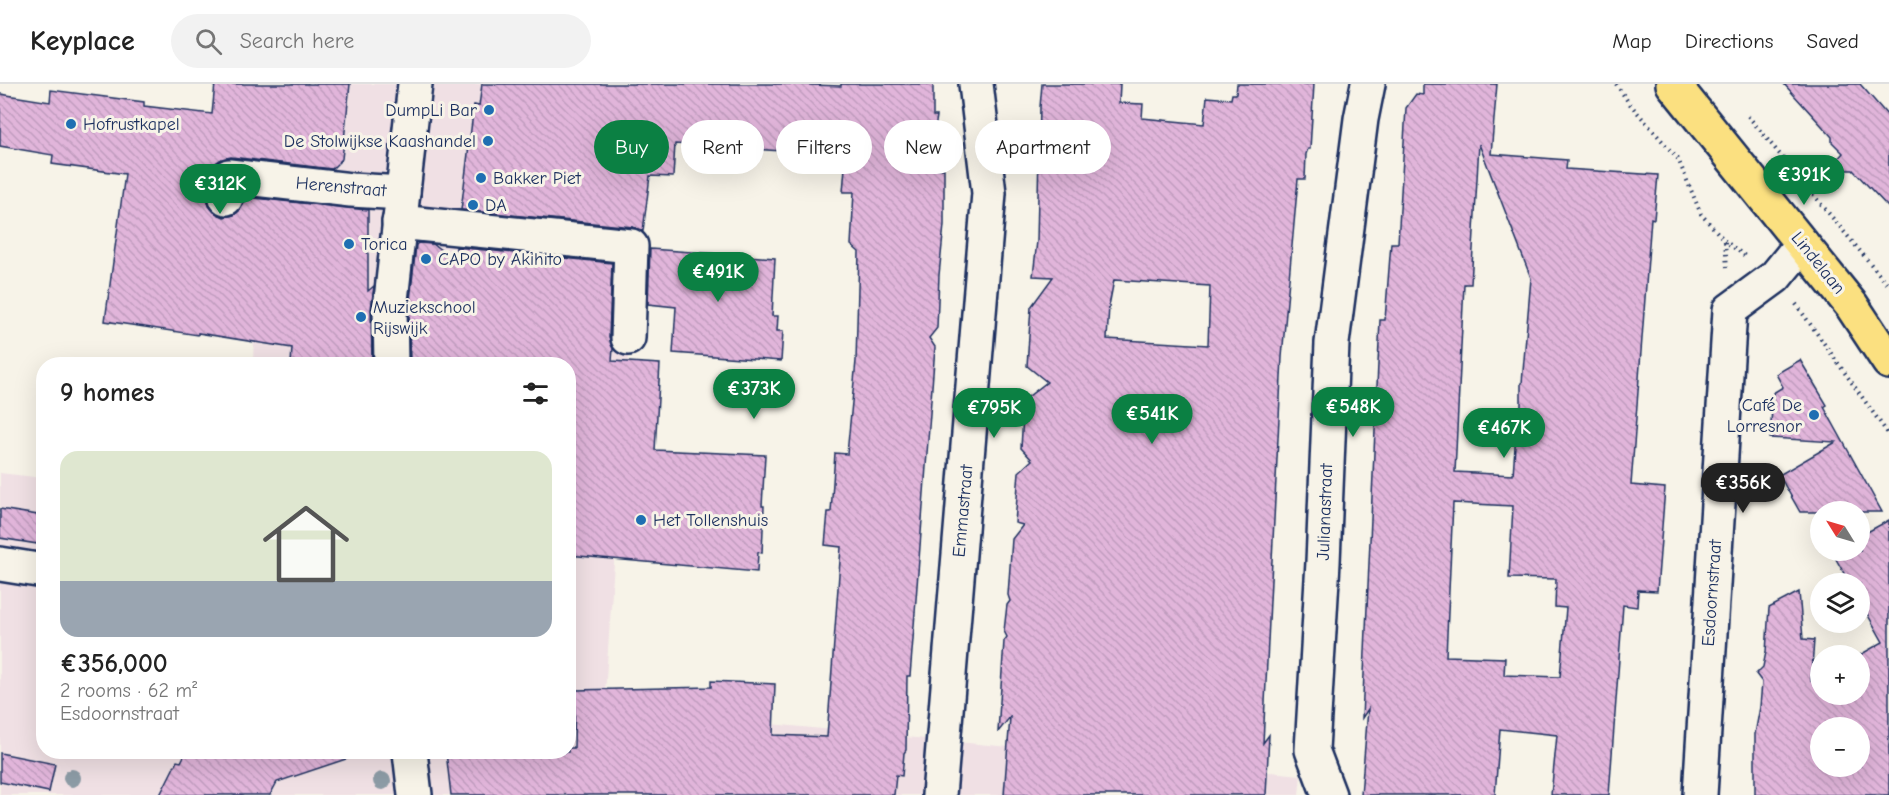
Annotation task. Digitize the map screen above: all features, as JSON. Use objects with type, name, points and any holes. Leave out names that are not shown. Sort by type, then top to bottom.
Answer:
[{"type":"main road","name":"Lindelaan","points":[[1673,84],[1852,306],[1889,362]]},
{"type":"street","name":"Herenstraat","points":[[391,357],[390,309],[415,84]]},
{"type":"street","name":"Emmastraat","points":[[939,795],[988,193],[976,84]]},
{"type":"street","name":"Julianastraat","points":[[1329,795],[1312,750],[1332,343],[1361,119],[1368,84]]},
{"type":"street","name":"Herenstraat","points":[[226,198],[229,176],[351,190],[401,208]]},
{"type":"street","points":[[401,208],[631,246],[628,339]]},
{"type":"street","name":"Esdoornstraat","points":[[1700,795],[1730,310],[1775,277],[1802,244]]},
{"type":"street","points":[[0,564],[36,570]]},
{"type":"street","points":[[411,759],[416,795]]},
{"type":"path","points":[[1743,110],[1889,286]]},
{"type":"shaded area","points":[[262,84],[647,84],[645,120],[594,120],[594,174],[641,174],[604,708],[1301,775],[1299,795],[0,795],[0,473],[36,477],[36,759],[576,759],[576,357],[253,357]]},
{"type":"building","points":[[215,84],[350,84],[342,159],[332,169],[231,157],[214,164],[207,196],[209,206],[214,212],[224,217],[234,215],[240,210],[245,197],[368,210],[368,291],[374,286],[371,309],[372,357],[291,357],[292,348],[105,321],[125,174],[52,164],[53,155],[0,146],[0,94],[50,102],[51,90],[144,102],[144,106],[212,114]]},
{"type":"building","points":[[482,84],[841,86],[841,84],[933,84],[933,116],[937,116],[936,120],[884,120],[884,174],[944,174],[944,225],[937,328],[929,338],[935,347],[910,676],[907,676],[906,750],[902,776],[896,775],[894,795],[451,795],[447,759],[576,759],[576,690],[711,687],[711,681],[775,684],[773,735],[827,737],[841,547],[825,545],[828,512],[831,512],[835,453],[847,454],[856,361],[859,252],[851,245],[854,192],[843,192],[844,174],[872,174],[872,120],[776,120],[776,150],[764,150],[764,120],[681,120],[681,144],[675,144],[673,177],[650,176],[643,231],[633,227],[461,210],[474,105],[479,106]]},
{"type":"building","points":[[1042,84],[1120,84],[1119,103],[1143,104],[1142,118],[1204,124],[1207,97],[1231,99],[1232,94],[1236,94],[1237,84],[1314,84],[1310,149],[1306,154],[1305,179],[1298,179],[1282,357],[1263,743],[1269,735],[1266,795],[1004,795],[1010,717],[998,732],[1004,641],[1007,637],[1004,631],[1007,605],[1010,601],[1008,595],[1012,539],[1023,525],[1015,523],[1019,472],[1032,460],[1021,448],[1024,400],[1047,382],[1027,366],[1031,307],[1053,277],[1033,276],[1037,241],[1038,174],[1111,174],[1111,120],[1040,120]],"holes":[[[1114,280],[1210,286],[1208,345],[1107,339],[1109,306]]]},
{"type":"building","points":[[1423,84],[1497,84],[1491,154],[1567,160],[1566,169],[1658,175],[1654,219],[1651,218],[1631,485],[1665,488],[1657,591],[1638,590],[1637,607],[1623,605],[1609,795],[1551,795],[1557,735],[1500,729],[1495,795],[1361,795],[1368,709],[1362,718],[1380,320],[1385,320],[1391,243],[1398,243],[1406,108],[1416,94],[1423,95]],"holes":[[[1479,144],[1531,278],[1521,383],[1521,418],[1517,418],[1513,475],[1455,472],[1464,284],[1471,284]],[[1453,503],[1513,506],[1509,578],[1556,579],[1555,607],[1566,608],[1560,677],[1504,675],[1505,658],[1446,656]]]},
{"type":"building","points":[[1784,84],[1860,84],[1889,117],[1889,208],[1853,170],[1828,170],[1843,153],[1832,142],[1832,137]]},
{"type":"building","points":[[418,243],[433,244],[455,261],[456,247],[612,263],[609,337],[613,348],[612,361],[660,364],[655,450],[765,455],[762,553],[758,552],[757,572],[576,556],[576,357],[410,357],[409,310]]},
{"type":"building","points":[[650,249],[775,258],[772,316],[778,316],[777,331],[783,331],[781,361],[673,353],[676,307],[648,304]]},
{"type":"building","points":[[1800,360],[1827,405],[1824,407],[1882,512],[1870,512],[1870,501],[1810,501],[1810,512],[1800,512],[1779,475],[1836,442],[1770,438],[1773,393],[1783,387],[1776,374]]},
{"type":"building","points":[[0,509],[36,515],[36,544],[0,538]]},
{"type":"building","points":[[1889,520],[1889,795],[1755,795],[1755,734],[1762,682],[1756,674],[1763,667],[1766,652],[1769,608],[1799,592],[1803,639],[1814,640],[1814,645],[1810,645],[1810,705],[1870,705],[1870,649],[1883,642],[1870,619],[1870,573],[1844,573],[1837,561],[1870,561],[1870,530]]},
{"type":"building","points":[[0,753],[55,764],[49,792],[0,782]]},
{"type":"building","points":[[182,759],[346,759],[277,782],[270,795],[160,795],[177,761],[181,762]]},
{"type":"place","name":"DumpLi Bar","points":[[489,110]]},
{"type":"place","name":"Hofrustkapel","points":[[71,124]]},
{"type":"place","name":"De Stolwijkse Kaashandel","points":[[488,141]]},
{"type":"place","name":"Bakker Piet","points":[[481,178]]},
{"type":"place","name":"DA","points":[[473,205]]},
{"type":"place","name":"Torica","points":[[349,244]]},
{"type":"place","name":"CAPO by Akihito","points":[[426,259]]},
{"type":"place","name":"Muziekschool Rijswijk","points":[[361,317]]},
{"type":"place","name":"Café De Lorresnor","points":[[1814,415]]},
{"type":"place","name":"Het Tollenshuis","points":[[641,520]]}]
